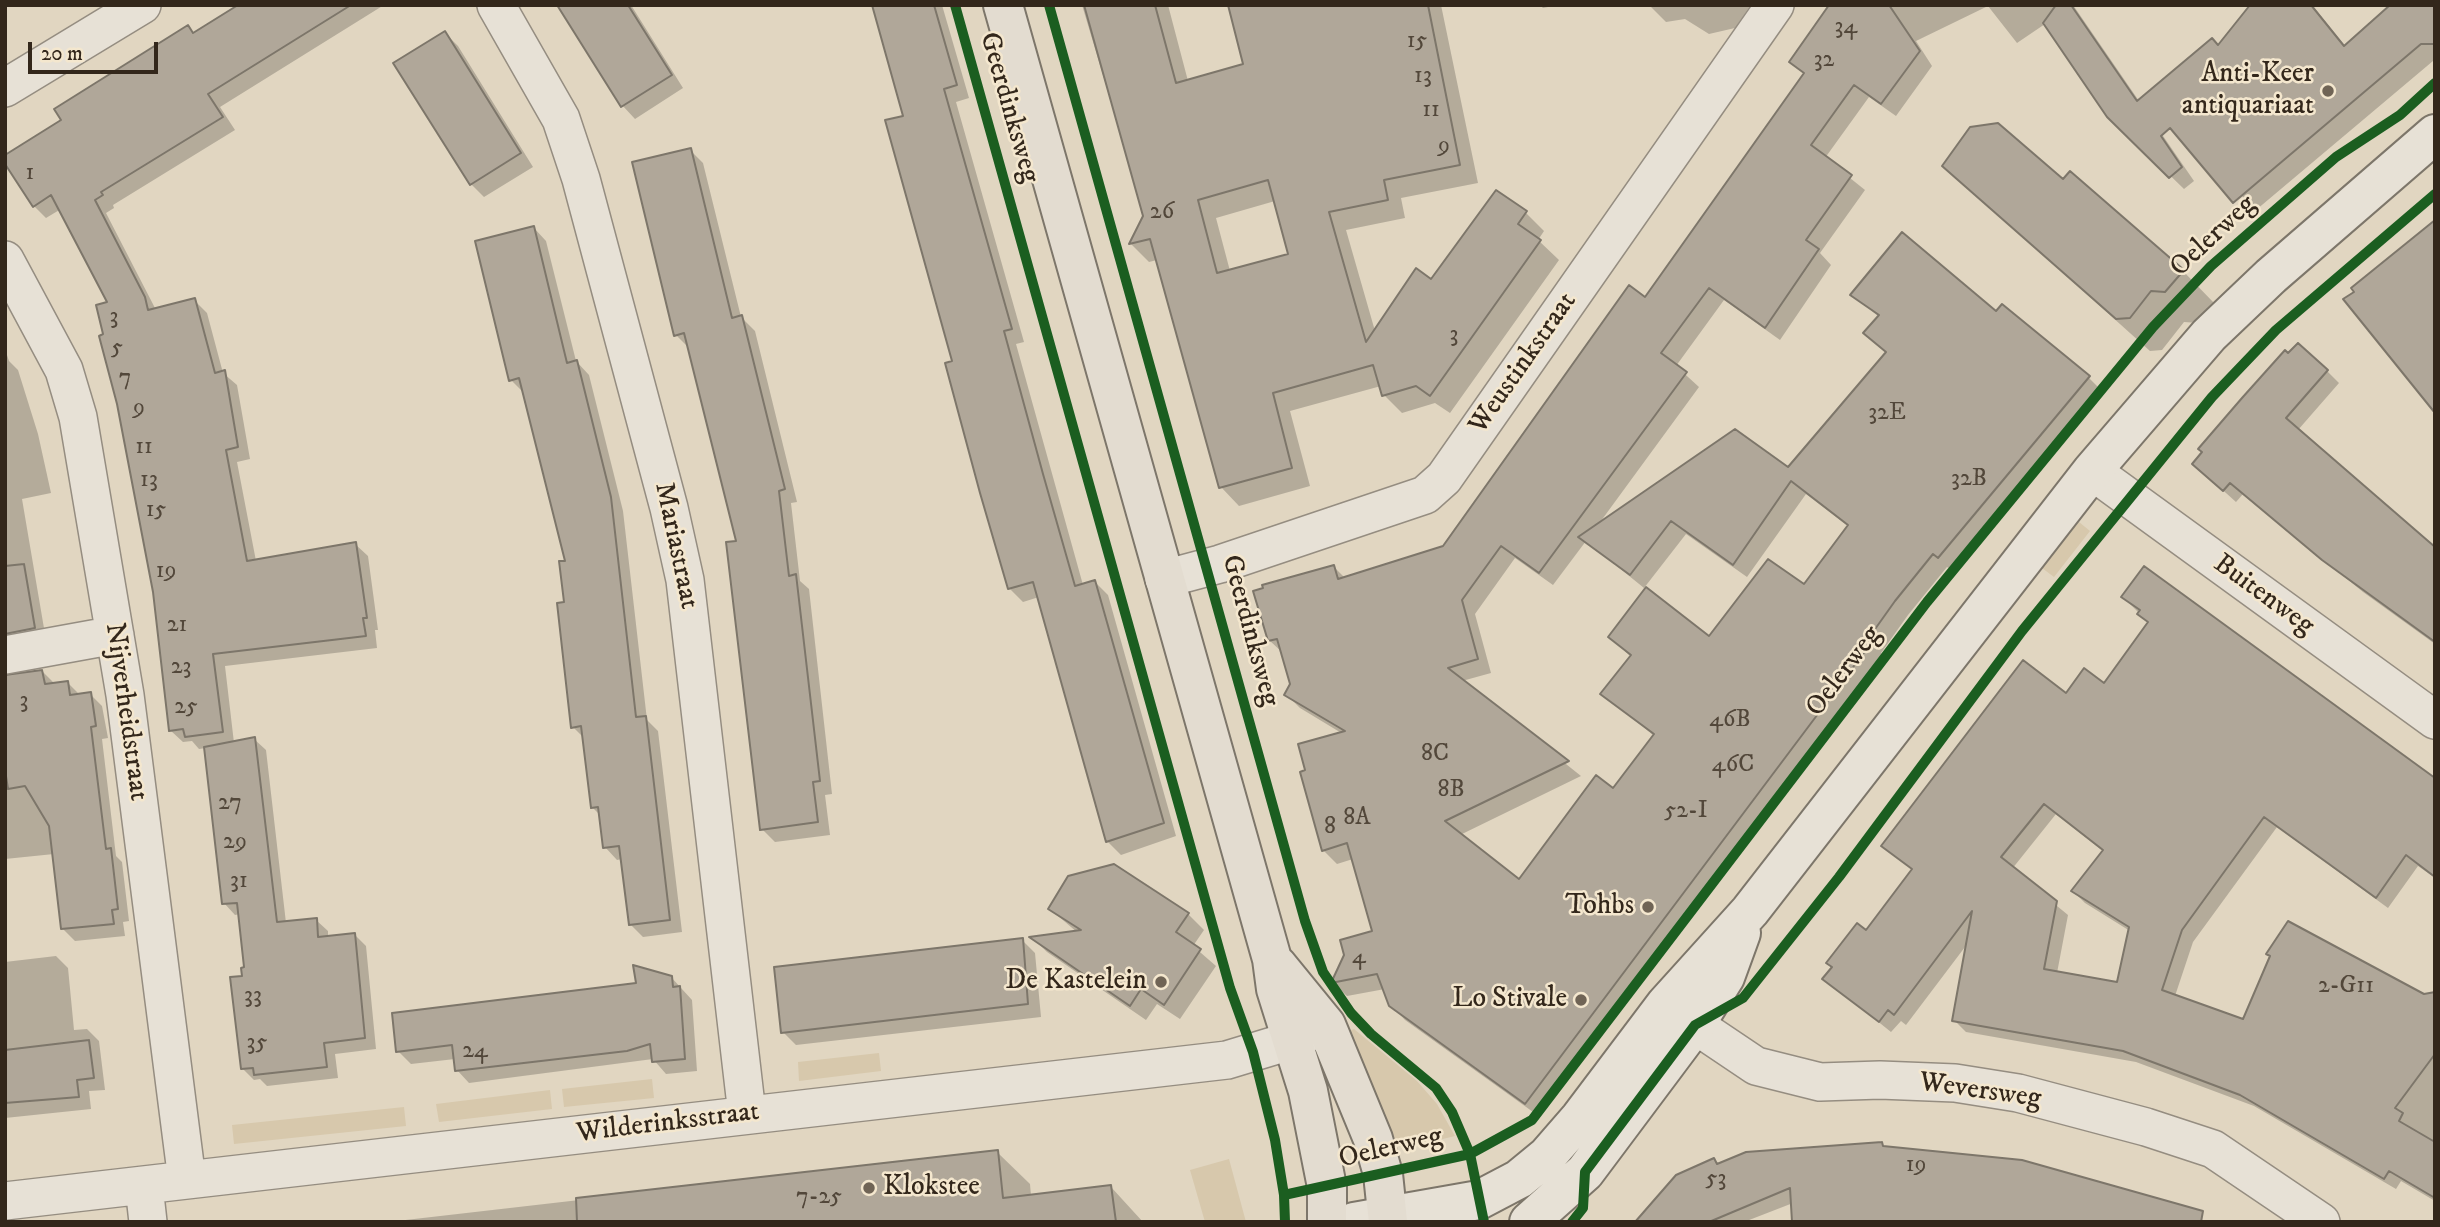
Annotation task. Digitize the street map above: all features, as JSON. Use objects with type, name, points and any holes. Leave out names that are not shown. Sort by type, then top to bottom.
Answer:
[{"type":"main road","name":"Geerdinksweg","points":[[1003,5],[1272,959],[1276,989],[1340,1067],[1373,1139],[1382,1174],[1377,1220]]},
{"type":"main road","points":[[1377,1220],[1479,1200],[1519,1179],[1547,1156],[1580,1118],[1666,1004],[1749,911],[2092,471],[2209,335],[2271,276],[2435,134]]},
{"type":"main road","points":[[1529,1222],[1585,1172],[1695,1025],[1725,977],[1749,911]]},
{"type":"main road","name":"Geerdinksweg","points":[[1309,1032],[1308,1091],[1327,1187],[1327,1222]]},
{"type":"street","points":[[5,88],[142,5]]},
{"type":"street","name":"Mariastraat","points":[[496,5],[561,119],[585,193],[675,532],[685,580],[747,1114]]},
{"type":"street","name":"Weustinkstraat","points":[[1164,579],[1220,564],[1425,495],[1444,478],[1775,5]]},
{"type":"street","name":"Nijverheidstraat","points":[[5,260],[64,370],[78,417],[125,695],[187,1180]]},
{"type":"street","name":"Buitenweg","points":[[2092,471],[2435,720]]},
{"type":"street","points":[[5,655],[115,635]]},
{"type":"street","name":"Weversweg","points":[[1695,1025],[1756,1066],[1820,1082],[1881,1080],[1955,1083],[2018,1093],[2146,1127],[2213,1149],[2321,1222]]},
{"type":"street","name":"Wilderinksstraat","points":[[5,1201],[1227,1060],[1309,1032]]},
{"type":"street","points":[[144,1186],[148,1222]]},
{"type":"shaded area","points":[[2079,522],[2090,531],[2054,577],[2042,568]]},
{"type":"shaded area","points":[[1354,1029],[1417,1081],[1437,1104],[1455,1136],[1402,1149],[1377,1112],[1344,1033]]},
{"type":"shaded area","points":[[879,1053],[881,1071],[799,1081],[798,1062]]},
{"type":"shaded area","points":[[652,1079],[654,1098],[564,1107],[562,1089]]},
{"type":"shaded area","points":[[550,1090],[552,1109],[439,1122],[436,1104]]},
{"type":"shaded area","points":[[404,1107],[406,1126],[234,1144],[232,1125]]},
{"type":"shaded area","points":[[1229,1159],[1246,1222],[1205,1222],[1190,1170]]},
{"type":"building","points":[[238,5],[351,5],[208,94],[223,117],[101,192],[103,195],[95,200],[145,297],[148,310],[195,298],[215,373],[225,370],[238,447],[226,450],[247,561],[356,542],[367,618],[363,618],[366,636],[213,654],[223,732],[185,737],[183,729],[169,731],[153,592],[117,404],[99,336],[103,334],[96,305],[107,302],[51,195],[33,207],[5,164],[5,155],[61,120],[54,109],[188,25],[193,33]]},
{"type":"building","points":[[557,5],[628,5],[672,75],[621,107]]},
{"type":"building","points":[[872,5],[934,5],[957,85],[944,89],[1012,329],[1004,331],[1043,474],[1075,586],[1095,580],[1164,823],[1106,842],[1033,582],[1008,589],[980,493],[945,363],[952,361],[885,120],[903,116]]},
{"type":"building","points":[[1084,5],[1155,5],[1176,83],[1243,64],[1228,5],[1428,5],[1460,165],[1384,180],[1388,200],[1329,212],[1366,342],[1416,268],[1431,279],[1496,190],[1527,211],[1518,224],[1541,240],[1430,396],[1416,386],[1382,396],[1373,365],[1273,393],[1292,468],[1219,488],[1150,239],[1129,244],[1143,216]],"holes":[[[1268,180],[1288,254],[1217,273],[1198,200]]]},
{"type":"building","points":[[1829,5],[1889,5],[1920,51],[1881,104],[1854,85],[1811,145],[1852,175],[1806,240],[1819,249],[1765,328],[1709,288],[1661,353],[1687,372],[1539,573],[1501,546],[1462,600],[1478,659],[1448,668],[1569,761],[1445,821],[1519,879],[1596,775],[1613,788],[1654,734],[1600,694],[1631,655],[1608,637],[1646,587],[1709,636],[1768,559],[1804,584],[1848,525],[1791,481],[1733,565],[1671,521],[1630,575],[1578,537],[1735,429],[1788,467],[1886,352],[1863,333],[1879,315],[1850,295],[1902,232],[1996,311],[2002,304],[2090,376],[1938,558],[1933,554],[1895,601],[1868,639],[1872,642],[1525,1104],[1389,1006],[1377,974],[1331,983],[1344,955],[1340,940],[1372,931],[1347,843],[1322,851],[1300,772],[1305,770],[1298,744],[1345,731],[1284,695],[1290,684],[1277,639],[1268,641],[1253,591],[1263,588],[1262,585],[1334,565],[1338,579],[1443,546],[1629,285],[1645,297],[1804,73],[1789,62]]},
{"type":"building","points":[[2056,5],[2071,5],[2137,101],[2212,38],[2218,45],[2250,5],[2311,5],[2344,46],[2390,5],[2435,5],[2435,44],[2421,44],[2233,203],[2170,128],[2161,136],[2182,167],[2169,178],[2107,117],[2043,23]]},
{"type":"building","points":[[445,31],[521,153],[470,185],[393,63]]},
{"type":"building","points":[[1998,123],[2063,179],[2070,171],[2184,270],[2165,292],[2151,291],[2130,318],[2116,319],[1942,166],[1970,127]]},
{"type":"building","points":[[691,148],[732,318],[742,315],[785,489],[779,491],[789,576],[796,574],[820,781],[813,782],[818,822],[760,830],[726,542],[736,541],[684,333],[674,336],[632,162]]},
{"type":"building","points":[[2435,220],[2435,413],[2343,299],[2354,292],[2351,288]]},
{"type":"building","points":[[534,226],[567,363],[577,360],[611,497],[636,717],[646,716],[670,920],[629,925],[619,846],[603,848],[598,807],[591,808],[581,726],[571,728],[557,603],[564,602],[559,561],[565,561],[519,378],[509,381],[475,241]]},
{"type":"building","points":[[2298,343],[2328,370],[2286,418],[2435,547],[2435,642],[2322,560],[2230,483],[2223,491],[2192,464],[2202,452],[2198,449],[2242,398],[2285,350],[2288,353]]},
{"type":"building","points":[[24,564],[35,628],[5,634],[5,566]]},
{"type":"building","points":[[2144,566],[2435,778],[2435,877],[2406,855],[2376,898],[2264,817],[2182,930],[2162,990],[2243,1019],[2270,956],[2266,954],[2288,921],[2424,994],[2435,992],[2435,1054],[2395,1108],[2403,1113],[2399,1121],[2435,1142],[2435,1198],[2389,1171],[2384,1179],[2240,1095],[2123,1051],[1952,1021],[1972,911],[1894,1015],[1888,1010],[1879,1022],[1822,979],[1832,967],[1826,963],[1857,923],[1866,930],[1912,869],[1881,846],[2023,660],[2066,693],[2084,668],[2104,683],[2148,622],[2137,614],[2140,610],[2121,597]],"holes":[[[2044,804],[2103,850],[2071,891],[2129,927],[2117,982],[2044,969],[2057,901],[2001,857]]]},
{"type":"building","points":[[42,670],[45,684],[68,681],[70,695],[91,692],[96,726],[91,727],[106,849],[111,848],[118,909],[112,910],[114,924],[61,929],[49,826],[25,786],[8,789],[5,770],[5,675]]},
{"type":"building","points":[[255,737],[277,922],[317,918],[318,937],[355,933],[365,1038],[324,1043],[327,1067],[254,1075],[253,1068],[241,1069],[230,977],[242,976],[241,968],[244,967],[237,903],[222,904],[204,747]]},
{"type":"building","points":[[1114,864],[1189,913],[1176,932],[1201,949],[1164,1005],[1141,989],[1130,1006],[1029,937],[1081,930],[1048,909],[1068,876]]},
{"type":"building","points":[[1023,938],[1028,1004],[781,1033],[774,967]]},
{"type":"building","points":[[633,965],[672,976],[673,987],[680,986],[685,1059],[652,1062],[650,1044],[627,1051],[455,1071],[452,1045],[396,1052],[392,1013],[636,983]]},
{"type":"building","points":[[89,1040],[94,1078],[77,1080],[79,1097],[5,1103],[5,1050]]},
{"type":"building","points":[[1882,1142],[1883,1146],[2022,1160],[2203,1211],[2201,1222],[1792,1222],[1790,1188],[1709,1222],[1635,1222],[1676,1175],[1714,1158],[1717,1164],[1746,1152]]},
{"type":"building","name":"Klokstee","points":[[998,1150],[1003,1198],[1111,1185],[1116,1222],[577,1222],[576,1198]]},
{"type":"cycle path","points":[[955,5],[1230,988],[1253,1052],[1275,1140],[1284,1195]]},
{"type":"cycle path","points":[[1049,5],[1305,921],[1323,972],[1351,1013],[1371,1034],[1436,1088],[1452,1112],[1470,1154],[1484,1222]]},
{"type":"cycle path","name":"Oelerweg","points":[[1285,1222],[1284,1195],[1470,1154],[1532,1120],[1927,602],[2153,327],[2211,266],[2336,157],[2400,115],[2435,83]]},
{"type":"cycle path","points":[[1572,1222],[1583,1208],[1585,1172],[1695,1025],[1743,998],[1839,877],[2022,631],[2212,397],[2276,330],[2435,194]]},
{"type":"place","name":"Anti-Keer antiquariaat","points":[[2328,91]]},
{"type":"place","name":"Tohbs","points":[[1648,907]]},
{"type":"place","name":"De Kastelein","points":[[1161,982]]},
{"type":"place","name":"Lo Stivale","points":[[1581,1000]]},
{"type":"place","name":"Klokstee","points":[[869,1188]]}]
